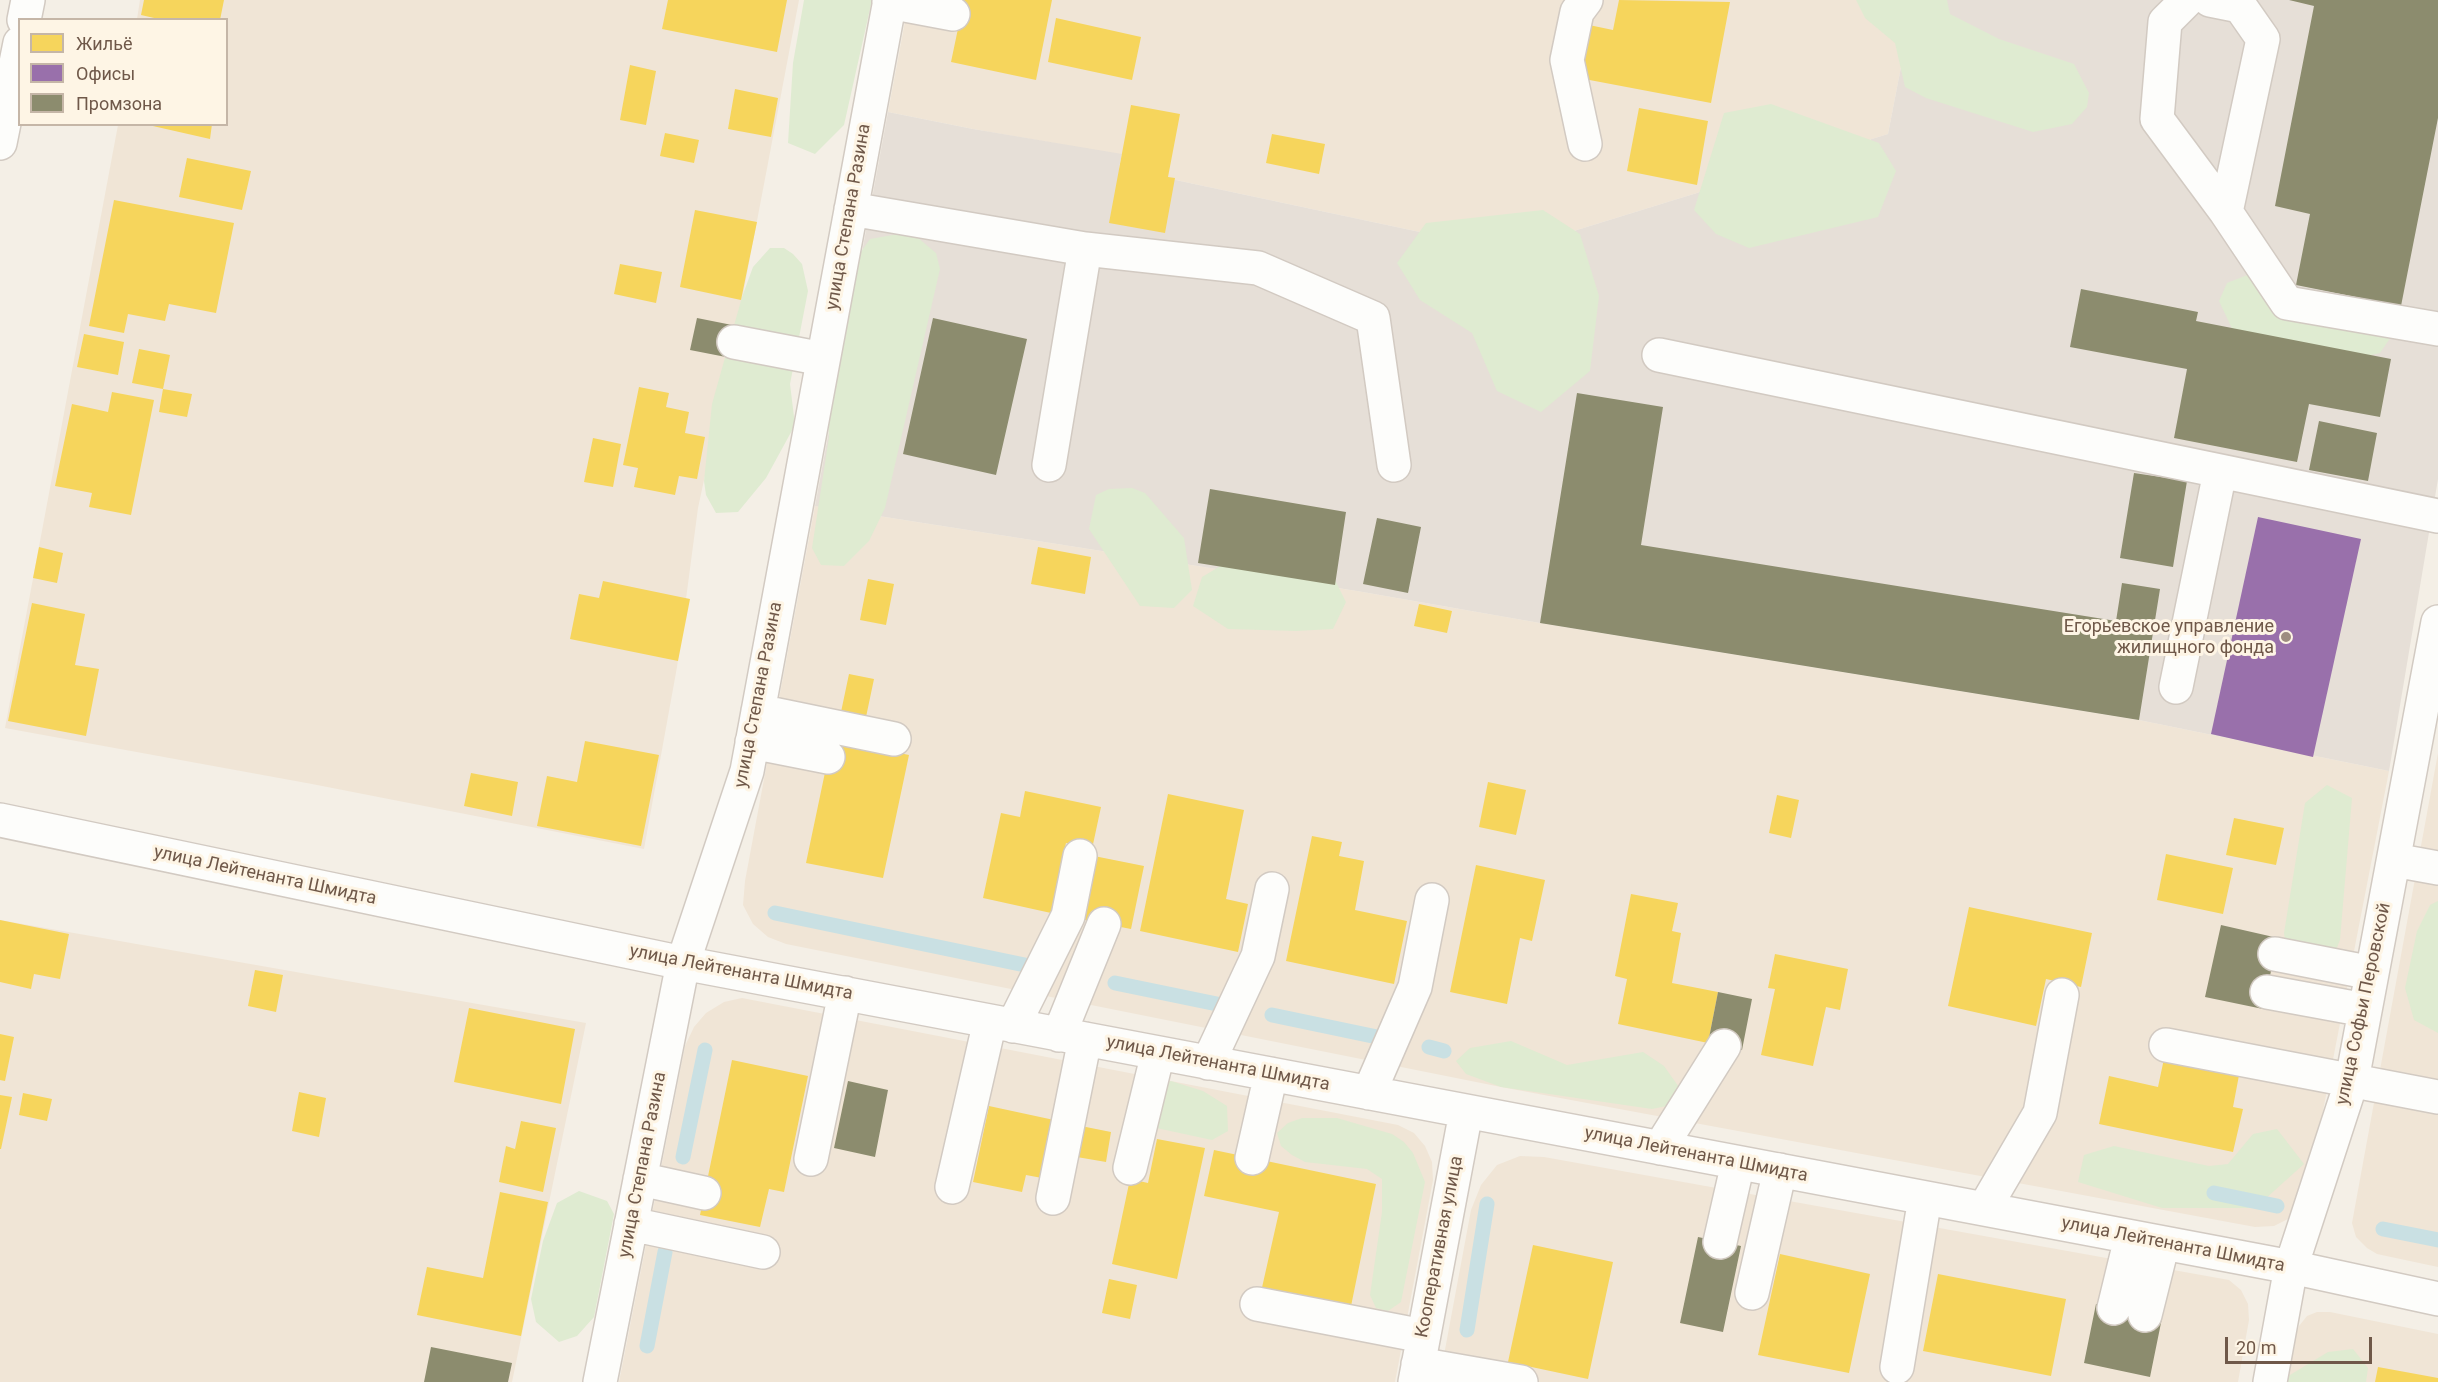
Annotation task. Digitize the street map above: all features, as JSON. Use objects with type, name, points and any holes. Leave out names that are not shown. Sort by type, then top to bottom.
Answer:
[{"type":"street","points":[[24,18],[28,0]]},
{"type":"street","points":[[1585,144],[1567,60],[1577,12],[1586,0]]},
{"type":"street","points":[[2187,0],[2165,22],[2157,119],[2226,212],[2287,303],[2438,329]]},
{"type":"street","points":[[2210,0],[2240,6],[2263,39],[2226,212]]},
{"type":"street","points":[[890,1],[953,14]]},
{"type":"street","name":"улица Степана Разина","points":[[600,1382],[683,963],[747,771],[890,1]]},
{"type":"street","points":[[0,143],[18,53]]},
{"type":"street","points":[[850,209],[1085,249],[1258,268],[1373,318],[1394,465]]},
{"type":"street","points":[[1048,465],[1085,249]]},
{"type":"street","points":[[734,342],[823,359]]},
{"type":"street","points":[[1659,355],[2438,516]]},
{"type":"street","points":[[2176,687],[2220,472]]},
{"type":"street","name":"улица Софьи Перовской","points":[[2270,1382],[2291,1268],[2352,1080],[2438,622]]},
{"type":"street","points":[[755,727],[894,739]]},
{"type":"street","points":[[755,727],[828,758]]},
{"type":"street","name":"улица Лейтенанта Шмидта","points":[[0,820],[683,963],[2163,1243],[2438,1299]]},
{"type":"street","points":[[952,1188],[1001,1023],[1068,916],[1080,856]]},
{"type":"street","points":[[2394,860],[2438,868]]},
{"type":"street","points":[[1208,1063],[1258,956],[1272,889]]},
{"type":"street","points":[[1369,1093],[1415,987],[1432,900]]},
{"type":"street","points":[[1053,1198],[1072,1037],[1104,924]]},
{"type":"street","points":[[2275,954],[2372,973]]},
{"type":"street","points":[[2267,992],[2365,1010]]},
{"type":"street","points":[[811,1159],[845,993]]},
{"type":"street","points":[[1984,1209],[2040,1113],[2062,995]]},
{"type":"street","points":[[2166,1045],[2438,1097]]},
{"type":"street","points":[[1660,1148],[1724,1046]]},
{"type":"street","points":[[1130,1168],[1158,1053]]},
{"type":"street","points":[[1252,1158],[1271,1074]]},
{"type":"street","name":"Кооперативная улица","points":[[1419,1360],[1466,1112]]},
{"type":"street","points":[[1720,1242],[1738,1163]]},
{"type":"street","points":[[1752,1293],[1780,1170]]},
{"type":"street","points":[[640,1179],[705,1193]]},
{"type":"street","points":[[1897,1367],[1925,1198]]},
{"type":"street","points":[[631,1224],[763,1252]]},
{"type":"street","points":[[2114,1308],[2131,1238]]},
{"type":"street","points":[[2145,1315],[2163,1243]]},
{"type":"street","points":[[1257,1304],[1419,1360],[1521,1382]]},
{"type":"shaded area","points":[[140,0],[799,0],[737,326],[698,508],[677,667],[644,849],[312,784],[5,728],[118,126],[228,126],[228,18],[137,18]]},
{"type":"shaded area","points":[[909,0],[1914,0],[1888,134],[1509,251],[1119,168],[1122,155],[888,112]]},
{"type":"shaded area","points":[[1914,0],[2438,0],[2438,479],[2389,771],[2139,720],[1357,591],[815,506],[888,112],[1122,154],[1119,168],[1509,251],[1888,134]]},
{"type":"shaded area","points":[[815,506],[1357,591],[2139,720],[2389,771],[2309,1183],[2292,1217],[2274,1226],[2255,1227],[1501,1087],[786,944],[768,937],[753,924],[743,905],[745,881]]},
{"type":"shaded area","points":[[2438,753],[2438,1267],[2377,1254],[2356,1237],[2352,1223]]},
{"type":"shaded area","points":[[0,920],[586,1023],[512,1382],[0,1382]]},
{"type":"shaded area","points":[[742,998],[1398,1125],[1414,1133],[1425,1146],[1432,1162],[1433,1180],[1395,1382],[619,1382],[685,1046],[694,1027],[706,1013],[724,1002]]},
{"type":"shaded area","points":[[1520,1156],[1544,1157],[2229,1280],[2241,1290],[2248,1304],[2249,1320],[2238,1382],[1439,1382],[1471,1210],[1481,1185],[1497,1165]]},
{"type":"shaded area","points":[[2317,1312],[2330,1312],[2438,1334],[2438,1382],[2287,1382],[2294,1340],[2299,1326],[2307,1316]]},
{"type":"green space","points":[[804,0],[872,0],[844,125],[815,154],[788,143],[793,63]]},
{"type":"green space","points":[[1856,0],[1947,0],[1950,14],[1999,39],[2074,64],[2089,93],[2087,107],[2072,124],[2033,132],[1926,98],[1905,87],[1895,43],[1865,18]]},
{"type":"green space","points":[[1771,104],[1879,143],[1896,171],[1878,217],[1749,248],[1716,234],[1694,210],[1724,113]]},
{"type":"green space","points":[[1543,210],[1580,234],[1599,296],[1590,371],[1541,412],[1497,391],[1472,333],[1420,300],[1397,263],[1426,223]]},
{"type":"green space","points":[[904,233],[917,237],[936,253],[940,269],[885,508],[869,541],[844,566],[821,565],[812,548],[829,437],[825,383],[851,266],[870,239]]},
{"type":"green space","points":[[770,248],[784,248],[802,264],[808,291],[790,384],[795,425],[766,478],[738,512],[716,513],[706,495],[704,481],[712,404],[742,297],[753,267]]},
{"type":"green space","points":[[2250,274],[2391,337],[2380,353],[2345,361],[2236,337],[2219,301],[2227,283]]},
{"type":"green space","points":[[1132,488],[1145,493],[1184,538],[1192,590],[1174,608],[1140,606],[1089,529],[1096,495],[1109,489]]},
{"type":"green space","points":[[1224,564],[1333,576],[1346,602],[1333,629],[1296,631],[1228,629],[1193,606],[1202,577]]},
{"type":"green space","points":[[2327,785],[2352,798],[2340,940],[2326,975],[2286,946],[2284,933],[2305,803]]},
{"type":"green space","points":[[2438,901],[2438,1033],[2414,1020],[2405,988],[2417,931],[2430,905]]},
{"type":"green space","points":[[1511,1041],[1567,1065],[1643,1052],[1664,1066],[1686,1097],[1672,1105],[1652,1109],[1501,1087],[1466,1074],[1456,1061],[1470,1048]]},
{"type":"green space","points":[[1171,1081],[1203,1091],[1227,1106],[1228,1131],[1212,1140],[1147,1126],[1148,1092]]},
{"type":"green space","points":[[1302,1118],[1337,1118],[1392,1134],[1404,1142],[1413,1153],[1425,1182],[1401,1302],[1388,1311],[1376,1308],[1370,1295],[1382,1212],[1382,1179],[1367,1169],[1305,1162],[1292,1155],[1281,1146],[1277,1133],[1288,1123]]},
{"type":"green space","points":[[2277,1129],[2304,1164],[2255,1208],[2162,1208],[2078,1182],[2084,1155],[2114,1146],[2209,1166],[2228,1164],[2253,1134]]},
{"type":"green space","points":[[579,1191],[607,1201],[614,1214],[594,1317],[577,1336],[559,1342],[536,1322],[531,1299],[543,1241],[557,1203]]},
{"type":"green space","points":[[2353,1349],[2368,1368],[2366,1382],[2284,1382],[2285,1378],[2328,1352]]},
{"type":"building: Жильё","points":[[144,0],[224,0],[220,18],[154,18],[141,15]]},
{"type":"building: Жильё","points":[[668,0],[787,0],[777,52],[662,29]]},
{"type":"building: Жильё","points":[[964,0],[1052,0],[1036,80],[951,62]]},
{"type":"building: Жильё","points":[[1619,0],[1730,2],[1711,103],[1579,78],[1589,25],[1613,30]]},
{"type":"building: Жильё","points":[[1056,18],[1141,37],[1132,80],[1048,62]]},
{"type":"building: Жильё","points":[[630,65],[656,71],[646,125],[620,120]]},
{"type":"building: Жильё","points":[[735,89],[778,98],[771,137],[728,129]]},
{"type":"building: Жильё","points":[[1131,105],[1180,114],[1168,177],[1175,178],[1165,233],[1109,223]]},
{"type":"building: Жильё","points":[[1639,108],[1708,121],[1697,185],[1627,171]]},
{"type":"building: Жильё","points":[[153,126],[212,126],[210,139]]},
{"type":"building: Жильё","points":[[665,133],[699,140],[694,163],[660,156]]},
{"type":"building: Жильё","points":[[1272,134],[1325,144],[1319,174],[1266,163]]},
{"type":"building: Жильё","points":[[187,158],[251,171],[242,210],[179,197]]},
{"type":"building: Жильё","points":[[114,200],[234,223],[216,313],[169,304],[165,321],[128,314],[124,333],[89,326]]},
{"type":"building: Жильё","points":[[695,210],[757,222],[741,300],[680,287]]},
{"type":"building: Жильё","points":[[620,264],[662,272],[656,303],[614,294]]},
{"type":"building: Жильё","points":[[84,334],[124,342],[118,375],[77,367]]},
{"type":"building: Жильё","points":[[139,349],[170,355],[163,389],[132,383]]},
{"type":"building: Жильё","points":[[639,387],[669,393],[666,407],[689,412],[685,433],[705,437],[697,479],[679,476],[675,495],[634,487],[638,468],[623,465]]},
{"type":"building: Жильё","points":[[163,389],[192,394],[187,417],[159,412]]},
{"type":"building: Жильё","points":[[112,392],[154,400],[131,515],[89,507],[92,493],[55,486],[72,404],[108,412]]},
{"type":"building: Жильё","points":[[593,438],[621,444],[613,487],[584,482]]},
{"type":"building: Жильё","points":[[39,547],[63,553],[57,583],[33,578]]},
{"type":"building: Жильё","points":[[1038,547],[1091,557],[1085,594],[1031,584]]},
{"type":"building: Жильё","points":[[868,579],[894,584],[886,625],[860,620]]},
{"type":"building: Жильё","points":[[603,581],[690,599],[678,661],[570,639],[579,594],[599,598]]},
{"type":"building: Жильё","points":[[32,603],[85,614],[75,665],[99,669],[86,736],[8,721]]},
{"type":"building: Жильё","points":[[1419,604],[1452,611],[1447,633],[1414,626]]},
{"type":"building: Жильё","points":[[849,674],[874,679],[866,717],[841,712]]},
{"type":"building: Жильё","points":[[832,739],[909,755],[883,878],[806,863]]},
{"type":"building: Жильё","points":[[585,741],[659,755],[641,846],[537,826],[547,776],[577,782]]},
{"type":"building: Жильё","points":[[471,773],[518,782],[512,816],[464,806]]},
{"type":"building: Жильё","points":[[1488,782],[1526,790],[1516,835],[1479,827]]},
{"type":"building: Жильё","points":[[1025,791],[1101,807],[1092,849],[1066,843],[1051,913],[983,898],[1001,813],[1020,817]]},
{"type":"building: Жильё","points":[[1168,794],[1244,810],[1226,899],[1248,904],[1238,952],[1140,931]]},
{"type":"building: Жильё","points":[[1777,795],[1799,800],[1791,838],[1769,833]]},
{"type":"building: Жильё","points":[[2234,818],[2284,828],[2276,865],[2226,855]]},
{"type":"building: Жильё","points":[[1312,836],[1342,842],[1339,856],[1364,861],[1355,910],[1407,921],[1394,984],[1286,961]]},
{"type":"building: Жильё","points":[[2166,854],[2233,868],[2223,914],[2157,900]]},
{"type":"building: Жильё","points":[[1094,856],[1144,866],[1131,929],[1080,919]]},
{"type":"building: Жильё","points":[[1476,865],[1545,880],[1532,941],[1520,938],[1507,1004],[1450,992]]},
{"type":"building: Жильё","points":[[1631,894],[1678,903],[1672,931],[1681,933],[1672,983],[1718,992],[1708,1043],[1618,1024],[1627,979],[1615,976]]},
{"type":"building: Жильё","points":[[1969,907],[2092,933],[2081,987],[2046,979],[2036,1026],[1948,1006]]},
{"type":"building: Жильё","points":[[0,920],[69,934],[60,979],[34,974],[31,989],[0,982]]},
{"type":"building: Жильё","points":[[1775,954],[1848,969],[1840,1010],[1826,1007],[1813,1066],[1761,1055],[1775,989],[1768,988]]},
{"type":"building: Жильё","points":[[255,970],[283,975],[276,1012],[248,1006]]},
{"type":"building: Жильё","points":[[469,1008],[575,1029],[561,1104],[454,1082]]},
{"type":"building: Жильё","points":[[0,1034],[14,1037],[5,1081],[0,1080]]},
{"type":"building: Жильё","points":[[2165,1054],[2240,1070],[2233,1107],[2243,1109],[2233,1152],[2099,1124],[2109,1076],[2158,1087]]},
{"type":"building: Жильё","points":[[732,1060],[808,1076],[784,1192],[769,1189],[760,1227],[700,1215]]},
{"type":"building: Жильё","points":[[299,1092],[326,1098],[319,1137],[292,1131]]},
{"type":"building: Жильё","points":[[23,1093],[52,1099],[47,1121],[19,1115]]},
{"type":"building: Жильё","points":[[0,1095],[12,1097],[1,1149],[0,1149]]},
{"type":"building: Жильё","points":[[989,1106],[1054,1120],[1042,1178],[1026,1175],[1022,1192],[973,1182]]},
{"type":"building: Жильё","points":[[521,1121],[556,1128],[543,1192],[499,1182],[506,1146],[515,1149]]},
{"type":"building: Жильё","points":[[1076,1125],[1111,1132],[1106,1162],[1071,1156]]},
{"type":"building: Жильё","points":[[1157,1139],[1205,1148],[1177,1279],[1112,1264],[1130,1179],[1148,1183]]},
{"type":"building: Жильё","points":[[1214,1150],[1376,1184],[1350,1311],[1261,1292],[1279,1212],[1204,1196]]},
{"type":"building: Жильё","points":[[500,1192],[548,1202],[521,1336],[417,1315],[427,1267],[483,1278]]},
{"type":"building: Жильё","points":[[1533,1245],[1613,1262],[1588,1379],[1508,1362]]},
{"type":"building: Жильё","points":[[1780,1254],[1870,1274],[1849,1373],[1758,1355]]},
{"type":"building: Жильё","points":[[1938,1274],[2066,1299],[2051,1376],[1923,1351]]},
{"type":"building: Жильё","points":[[1109,1279],[1137,1285],[1130,1319],[1102,1313]]},
{"type":"building: Жильё","points":[[2378,1367],[2438,1378],[2438,1382],[2375,1382]]},
{"type":"building: Офисы","name":"Егорьевское управление жилищного фонда","points":[[2258,517],[2361,539],[2313,757],[2211,734]]},
{"type":"building: Промзона","points":[[2289,0],[2438,0],[2438,118],[2401,306],[2296,285],[2310,214],[2275,206],[2314,6]]},
{"type":"building: Промзона","points":[[2081,289],[2198,312],[2196,321],[2391,359],[2380,417],[2309,404],[2297,462],[2174,438],[2187,369],[2070,347]]},
{"type":"building: Промзона","points":[[697,318],[737,326],[731,358],[690,350]]},
{"type":"building: Промзона","points":[[933,318],[1027,339],[996,475],[903,454]]},
{"type":"building: Промзона","points":[[1577,393],[1663,407],[1641,545],[2116,621],[2122,583],[2160,589],[2139,720],[1540,623]]},
{"type":"building: Промзона","points":[[2319,421],[2377,433],[2368,481],[2309,470]]},
{"type":"building: Промзона","points":[[2134,473],[2187,481],[2173,567],[2120,558]]},
{"type":"building: Промзона","points":[[1210,489],[1346,512],[1335,585],[1198,563]]},
{"type":"building: Промзона","points":[[1377,518],[1421,527],[1408,593],[1363,584]]},
{"type":"building: Промзона","points":[[2221,925],[2278,938],[2263,1009],[2205,997]]},
{"type":"building: Промзона","points":[[1718,992],[1752,999],[1742,1050],[1708,1043]]},
{"type":"building: Промзона","points":[[848,1081],[888,1090],[875,1157],[834,1148]]},
{"type":"building: Промзона","points":[[1698,1237],[1741,1246],[1723,1332],[1680,1323]]},
{"type":"building: Промзона","points":[[2096,1304],[2162,1318],[2150,1377],[2084,1363]]},
{"type":"building: Промзона","points":[[431,1347],[512,1363],[508,1382],[424,1382]]},
{"type":"waterway","points":[[775,913],[1044,969]]},
{"type":"waterway","points":[[1115,983],[1217,1004]]},
{"type":"waterway","points":[[1272,1015],[1382,1038]]},
{"type":"waterway","points":[[1429,1047],[1444,1051]]},
{"type":"waterway","points":[[683,1157],[705,1050]]},
{"type":"waterway","points":[[2214,1193],[2277,1206]]},
{"type":"waterway","points":[[1467,1330],[1487,1204]]},
{"type":"waterway","points":[[2383,1229],[2438,1240]]},
{"type":"waterway","points":[[647,1346],[665,1252]]},
{"type":"place","name":"Егорьевское управление жилищного фонда","points":[[2286,637]]}]
